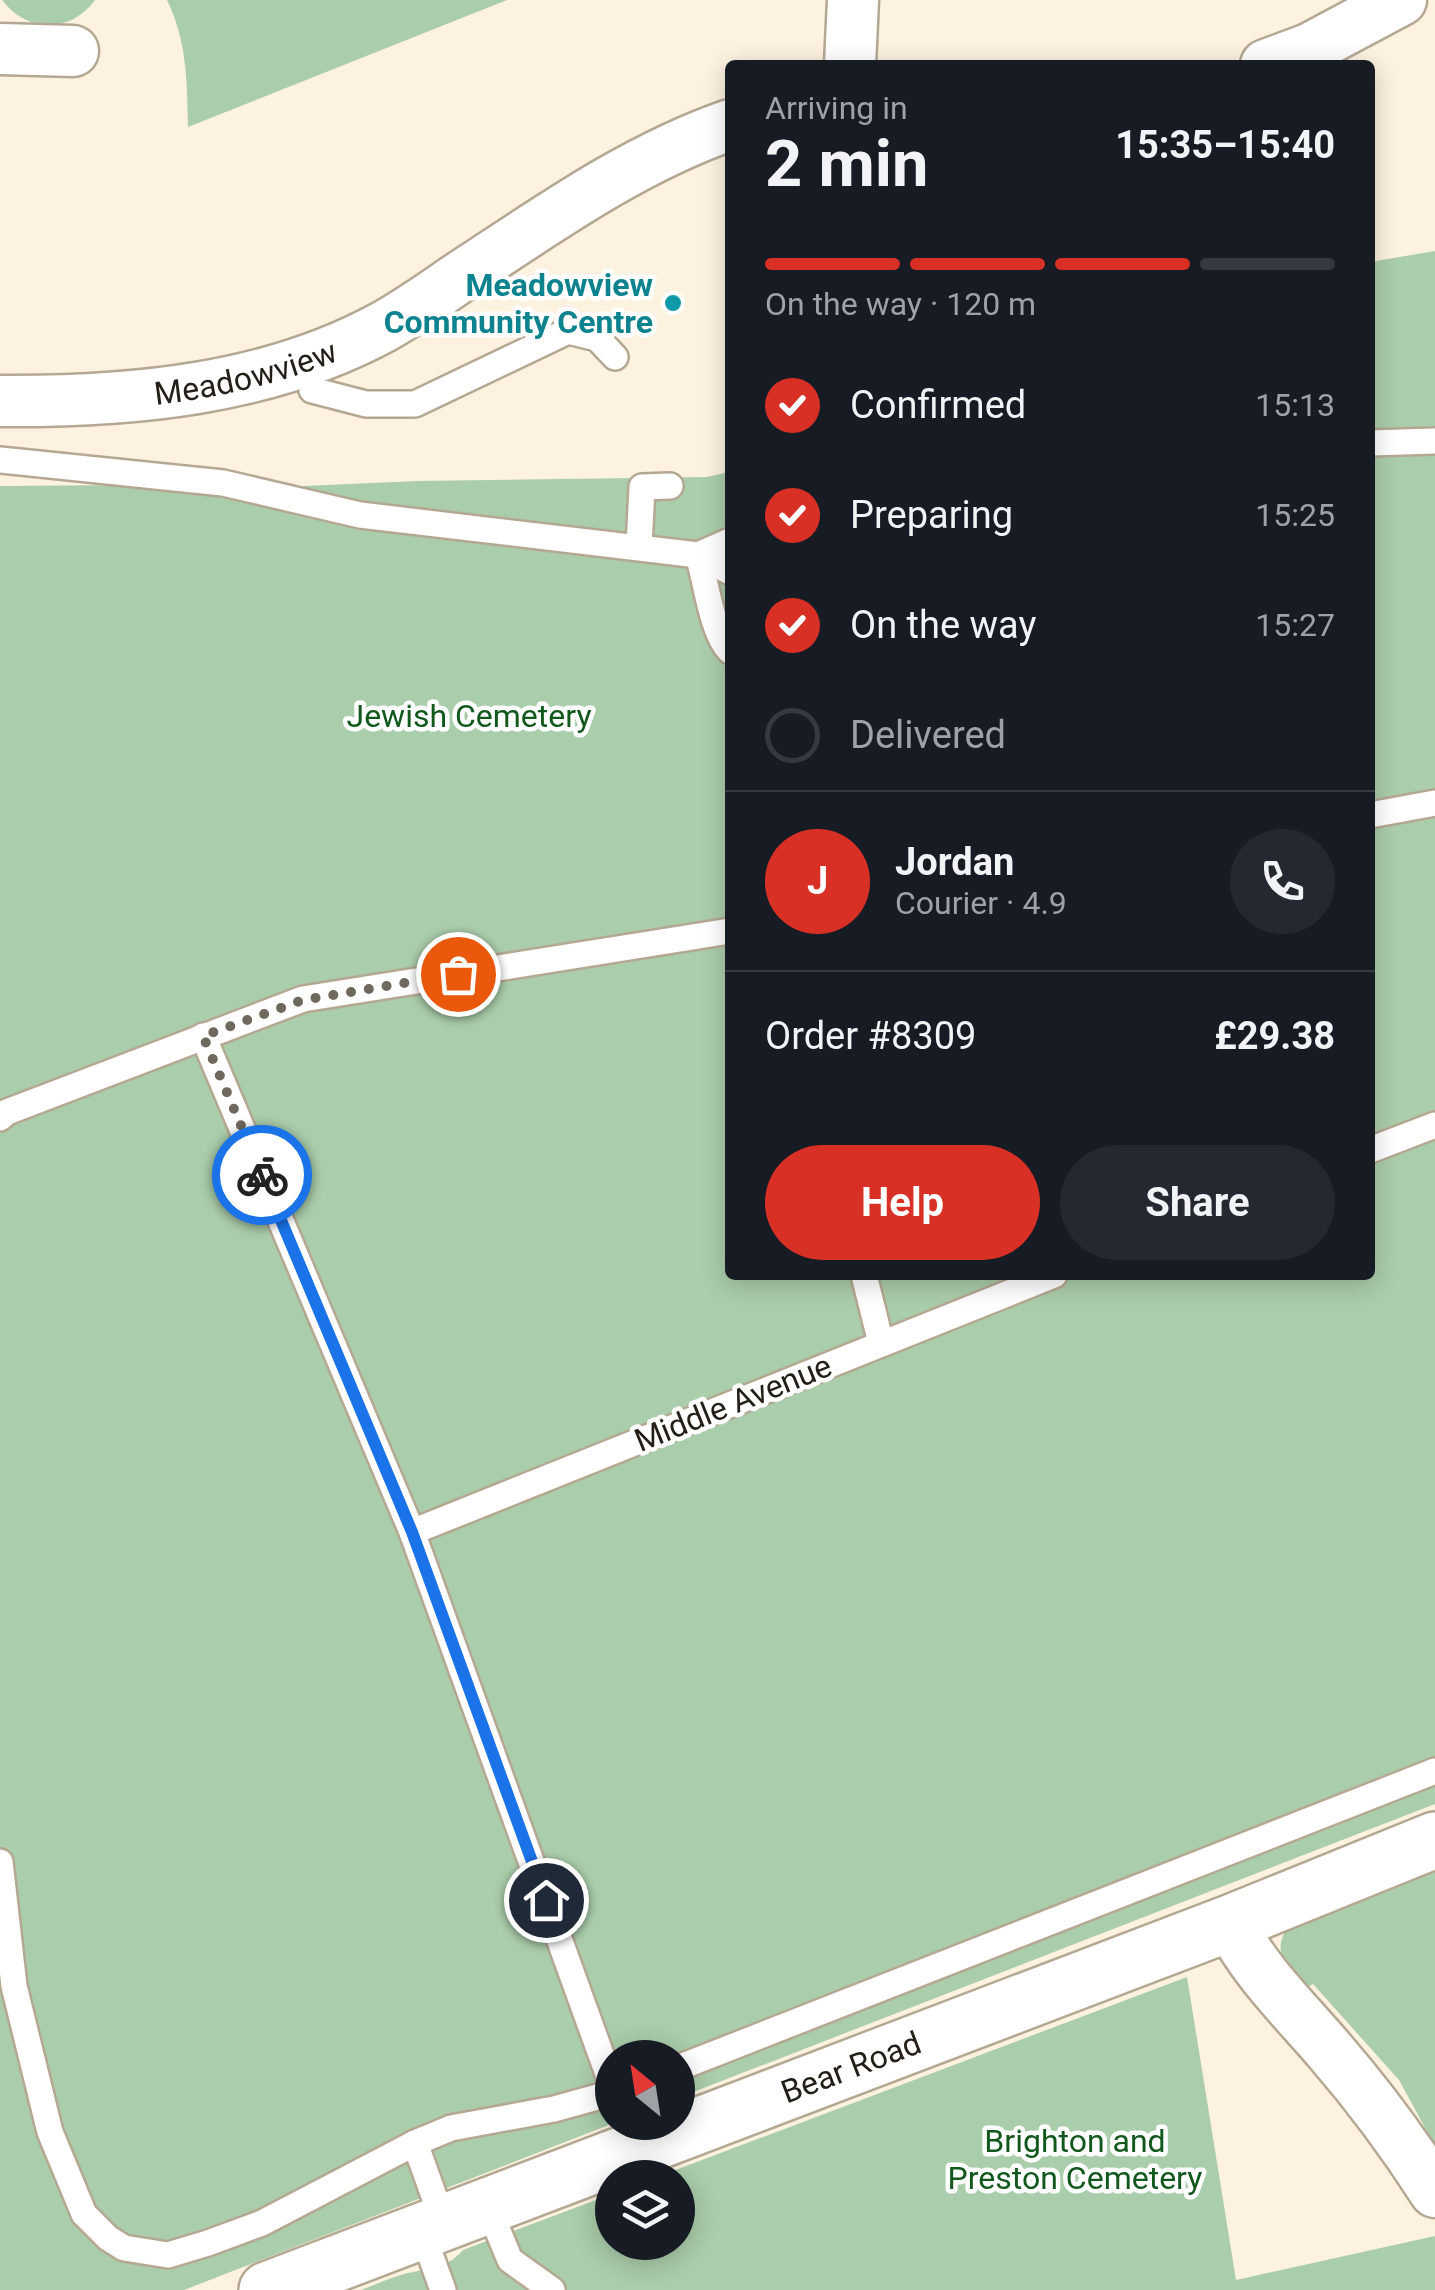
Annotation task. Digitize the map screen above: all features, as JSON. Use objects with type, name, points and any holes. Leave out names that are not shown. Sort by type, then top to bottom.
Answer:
[{"type":"street","points":[[850,60],[854,0]]},
{"type":"street","points":[[1279,60],[1401,0]]},
{"type":"street","points":[[0,50],[73,51]]},
{"type":"street","name":"Meadowview","points":[[0,401],[63,401],[201,388],[294,364],[385,326],[557,214],[642,164],[725,127]]},
{"type":"street","name":"Bear Road","points":[[267,2290],[1230,1923],[1435,1840]]},
{"type":"street","points":[[1230,1923],[1266,1979],[1382,2113],[1435,2192]]},
{"type":"lane","points":[[312,390],[366,404],[415,404],[568,331],[597,338],[615,358]]},
{"type":"lane","points":[[1375,443],[1435,442]]},
{"type":"lane","points":[[0,460],[223,483],[360,515],[698,556],[725,570]]},
{"type":"lane","points":[[639,547],[642,487],[670,486]]},
{"type":"lane","points":[[698,556],[725,543]]},
{"type":"lane","points":[[698,556],[716,629],[725,647]]},
{"type":"lane","points":[[1375,814],[1435,803]]},
{"type":"lane","points":[[0,1118],[7,1112],[303,1000],[725,932]]},
{"type":"lane","points":[[203,1036],[412,1532],[596,2040]]},
{"type":"lane","points":[[1375,1148],[1435,1124]]},
{"type":"lane","points":[[865,1280],[881,1343]]},
{"type":"lane","name":"Middle Avenue","points":[[412,1532],[1041,1280]]},
{"type":"lane","points":[[695,2061],[1435,1771]]},
{"type":"lane","points":[[0,1862],[14,1986],[50,2132],[84,2214],[124,2248],[151,2254],[195,2248],[262,2224],[451,2128],[595,2098]]},
{"type":"lane","points":[[415,2143],[451,2221],[444,2290]]},
{"type":"lane","points":[[451,2221],[552,2290]]},
{"type":"green space","points":[[2,0],[95,0],[73,19],[49,25],[24,19]]},
{"type":"green space","points":[[167,0],[507,0],[188,127],[182,46]]},
{"type":"green space","name":"Jewish Cemetery","points":[[1435,251],[1435,1804],[695,2091],[695,2040],[595,2040],[595,2130],[184,2290],[0,2290],[0,486],[234,489],[417,481],[706,477],[725,473],[725,1280],[1375,1280],[1375,261]]},
{"type":"green space","points":[[1435,1866],[1435,2146],[1399,2080],[1313,1984],[1300,1991],[1286,1967],[1281,1944],[1288,1927]]},
{"type":"green space","name":"Brighton and Preston Cemetery","points":[[1187,1977],[1236,2280],[1435,2236],[1435,2290],[361,2290],[442,2265],[463,2250],[595,2200],[595,2260],[695,2260],[695,2163]]},
{"type":"way so far","points":[[262,1175],[203,1036],[303,1000],[458,974]]},
{"type":"place","name":"Meadowview Community Centre","points":[[673,303]]},
{"type":"route","points":[[262,1175],[412,1532],[546,1900]]}]
